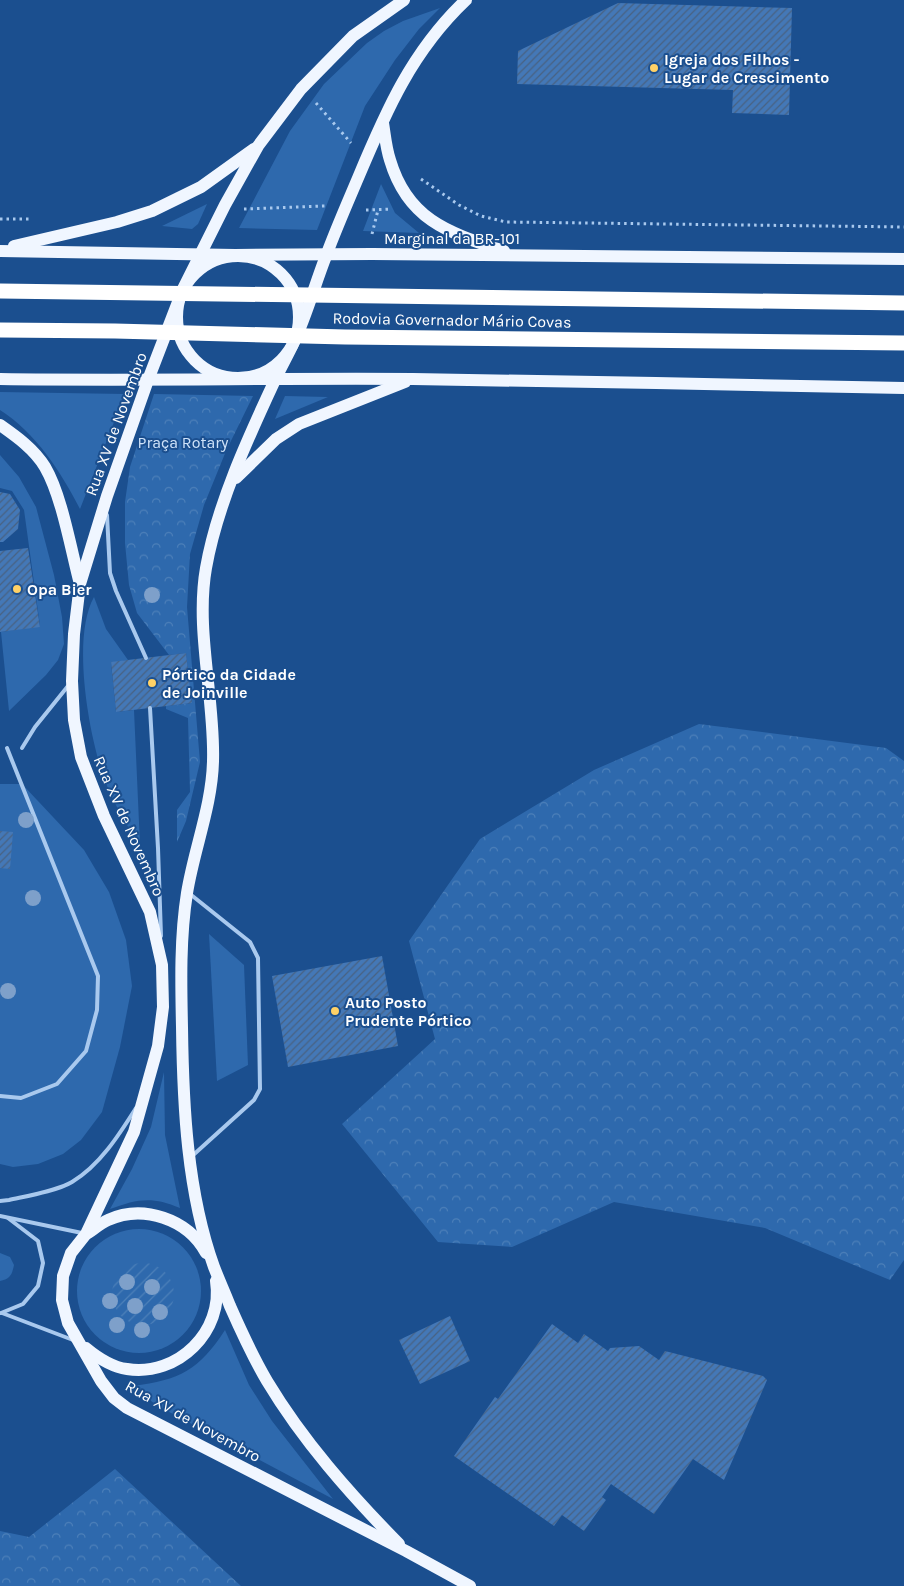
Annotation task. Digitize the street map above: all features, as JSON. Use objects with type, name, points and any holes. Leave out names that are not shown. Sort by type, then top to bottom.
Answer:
[{"type":"highway","name":"Rodovia Governador Mário Covas","points":[[0,291],[119,291],[904,303]]},
{"type":"highway","name":"Rodovia Governador Mário Covas","points":[[0,330],[345,337],[904,344]]},
{"type":"main road","name":"Rua XV de Novembro","points":[[404,0],[353,36],[326,62],[281,114],[258,146],[225,205],[183,289],[148,380],[107,496],[80,584],[74,634],[72,681],[74,720],[81,757],[104,816],[150,912],[162,965],[163,1007],[158,1046],[147,1090],[131,1139],[86,1234],[71,1253],[63,1276],[62,1300],[68,1323],[102,1381],[114,1398],[127,1408],[406,1551],[470,1586]]},
{"type":"main road","name":"Rua XV de Novembro","points":[[406,1551],[348,1491],[288,1414],[249,1347],[213,1266],[198,1207],[190,1159],[184,1079],[181,981],[187,892],[209,798],[213,763],[213,732],[204,618],[205,571],[214,534],[230,485],[275,379],[295,341],[326,254],[382,122],[398,90],[423,48],[444,21],[466,0]]},
{"type":"main road","points":[[382,122],[389,158],[396,177],[408,198],[421,213],[438,226],[459,236],[513,255]]},
{"type":"main road","points":[[0,250],[117,222],[152,211],[200,187],[258,146]]},
{"type":"main road","name":"Marginal da BR-101","points":[[0,250],[235,255],[513,255],[904,259]]},
{"type":"main road","points":[[235,255],[255,258],[274,266],[289,281],[298,300],[300,320],[295,341],[285,357],[270,370],[253,377],[234,379],[214,374],[197,363],[184,348],[178,328],[177,308],[183,289],[192,276],[204,265],[219,258],[235,255]]},
{"type":"main road","points":[[0,379],[412,379],[904,388]]},
{"type":"main road","points":[[230,485],[255,457],[276,438],[299,424],[412,379]]},
{"type":"main road","points":[[0,425],[25,443],[44,466],[58,499],[80,584]]},
{"type":"main road","points":[[81,1343],[101,1360],[126,1369],[153,1369],[179,1360],[199,1342],[212,1319],[218,1292],[213,1266],[201,1243],[182,1226],[159,1215],[133,1213],[108,1220],[86,1234]]},
{"type":"lane","points":[[107,496],[106,526],[110,573],[146,658]]},
{"type":"lane","points":[[22,748],[35,727],[72,681]]},
{"type":"lane","points":[[150,708],[162,965]]},
{"type":"lane","points":[[0,1096],[21,1098],[57,1084],[86,1051],[96,1010],[98,976],[7,748]]},
{"type":"lane","points":[[187,892],[250,942],[258,958],[260,1089],[254,1100],[190,1159]]},
{"type":"lane","points":[[0,1201],[71,1182],[92,1167],[123,1129],[147,1090]]},
{"type":"lane","points":[[0,1216],[86,1234]]},
{"type":"lane","points":[[1,1313],[23,1304],[38,1286],[43,1263],[38,1241],[8,1218]]},
{"type":"lane","points":[[1,1313],[81,1343]]},
{"type":"path","points":[[225,205],[248,210],[326,206],[370,211],[392,209],[408,198],[425,181],[460,206],[481,216],[506,222],[904,227]]},
{"type":"green space","points":[[440,8],[419,29],[395,60],[365,106],[317,230],[239,228],[290,131],[324,84],[367,43],[384,31],[403,21]]},
{"type":"green space","points":[[381,184],[395,213],[419,233],[363,231]]},
{"type":"green space","points":[[207,204],[198,224],[192,229],[162,226]]},
{"type":"green space","points":[[0,392],[125,394],[80,509],[65,481],[46,454],[25,430],[0,410]]},
{"type":"green space","name":"Praça Rotary","points":[[154,394],[253,396],[226,451],[204,505],[190,554],[187,607],[200,762],[186,821],[177,842],[177,810],[190,792],[188,718],[166,709],[166,706],[192,703],[186,653],[169,655],[137,613],[129,585],[125,543],[125,502],[130,467]]},
{"type":"green space","points":[[285,396],[328,397],[275,419]]},
{"type":"green space","points":[[0,455],[19,477],[36,507],[54,575],[62,617],[64,644],[58,660],[46,675],[9,711],[1,632],[40,626],[24,510],[12,491],[0,488]]},
{"type":"green space","points":[[94,597],[106,629],[128,660],[111,663],[116,712],[134,710],[140,845],[121,814],[105,781],[88,714],[83,662],[84,637],[87,615]]},
{"type":"green space","points":[[699,724],[886,748],[904,761],[904,1260],[890,1280],[765,1228],[614,1202],[512,1247],[438,1242],[342,1124],[435,1039],[409,941],[480,839],[594,770]]},
{"type":"green space","points":[[0,784],[22,784],[84,850],[109,892],[126,940],[132,986],[120,1047],[102,1112],[81,1140],[63,1154],[38,1164],[13,1167],[0,1164]]},
{"type":"green space","points":[[209,934],[244,965],[248,1065],[217,1081]]},
{"type":"green space","points":[[164,1072],[165,1135],[180,1208],[153,1200],[145,1200],[110,1209],[132,1169],[151,1127]]},
{"type":"green space","points":[[139,1229],[163,1233],[183,1247],[197,1267],[201,1291],[197,1315],[183,1335],[163,1349],[139,1353],[115,1349],[95,1335],[81,1315],[77,1291],[81,1267],[95,1247],[115,1233]]},
{"type":"green space","points":[[0,1253],[10,1257],[14,1265],[10,1276],[0,1281]]},
{"type":"green space","points":[[137,1263],[149,1263],[165,1272],[172,1282],[174,1294],[172,1306],[165,1316],[149,1325],[137,1325],[126,1320],[117,1311],[112,1300],[112,1288],[117,1277],[126,1268]]},
{"type":"green space","points":[[225,1330],[249,1385],[272,1421],[333,1499],[156,1405],[133,1386],[164,1380],[187,1371],[206,1355]]},
{"type":"green space","points":[[115,1469],[241,1586],[0,1586],[0,1531],[29,1537]]},
{"type":"building","name":"Igreja dos Filhos - Lugar de Crescimento","points":[[618,3],[792,8],[789,115],[732,113],[733,90],[517,84],[518,51]]},
{"type":"building","points":[[0,492],[10,494],[20,510],[18,529],[3,542],[0,542]]},
{"type":"building","name":"Opa Bier","points":[[28,548],[40,627],[0,632],[0,551]]},
{"type":"building","name":"Pórtico da Cidade de Joinville","points":[[186,653],[192,703],[116,712],[111,662]]},
{"type":"building","points":[[0,831],[13,832],[10,869],[0,868]]},
{"type":"building","name":"Auto Posto Prudente Pórtico","points":[[382,956],[398,1046],[288,1067],[272,976]]},
{"type":"building","points":[[450,1316],[470,1361],[420,1384],[399,1340]]},
{"type":"building","points":[[552,1324],[578,1343],[584,1334],[608,1351],[610,1348],[639,1346],[659,1360],[665,1351],[763,1376],[767,1380],[724,1480],[693,1459],[654,1514],[611,1484],[602,1497],[606,1500],[584,1531],[562,1515],[554,1526],[454,1456],[495,1397],[498,1399]]},
{"type":"place","name":"Igreja dos Filhos - Lugar de Crescimento","points":[[654,68]]},
{"type":"place","name":"Opa Bier","points":[[17,589]]},
{"type":"place","name":"Pórtico da Cidade de Joinville","points":[[152,683]]},
{"type":"place","name":"Auto Posto Prudente Pórtico","points":[[335,1011]]}]
